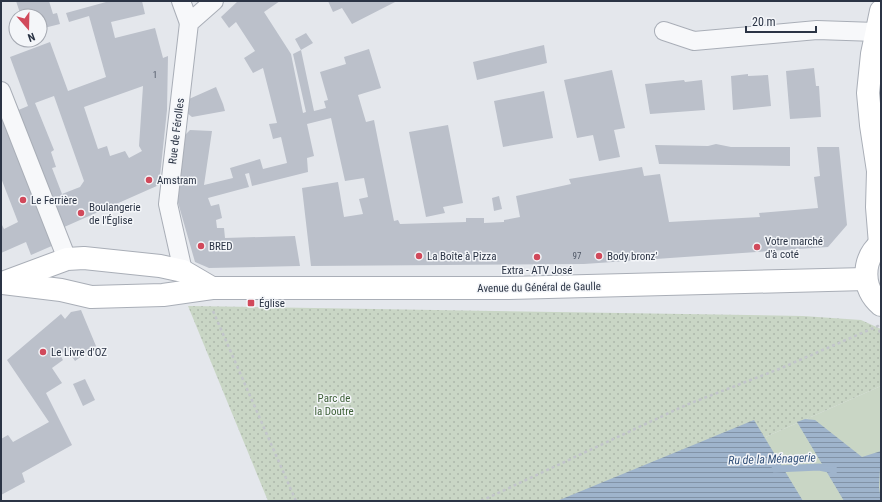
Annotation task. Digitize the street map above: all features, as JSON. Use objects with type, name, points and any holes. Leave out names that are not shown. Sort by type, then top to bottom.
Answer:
[{"type":"main road","points":[[881,11],[869,72],[868,93],[871,125],[880,173],[877,207],[880,244],[872,254],[867,265],[866,279],[868,289],[875,300],[881,305]]},
{"type":"main road","name":"Avenue du Général de Gaulle","points":[[2,283],[67,259],[111,260],[183,271],[212,298]]},
{"type":"main road","name":"Avenue du Général de Gaulle","points":[[2,283],[61,290],[91,297],[163,295],[212,298],[517,287],[866,279]]},
{"type":"street","points":[[181,1],[189,23],[214,1]]},
{"type":"street","points":[[880,1],[881,6]]},
{"type":"street","name":"Rue de Férolles","points":[[183,271],[168,204],[189,23]]},
{"type":"street","points":[[664,31],[694,41],[817,30],[876,32]]},
{"type":"street","points":[[1,91],[67,259]]},
{"type":"path","points":[[212,298],[296,501]]},
{"type":"path","points":[[482,501],[686,405],[878,326],[881,336]]},
{"type":"green space","name":"Parc de la Doutre","points":[[188,306],[803,316],[861,320],[881,329],[881,386],[620,501],[268,501]]},
{"type":"green space","points":[[881,386],[881,501],[620,501]]},
{"type":"water","points":[[805,419],[815,420],[862,457],[881,451],[879,487],[881,501],[844,501],[797,422]]},
{"type":"water","points":[[754,420],[803,501],[557,501]]},
{"type":"building","points":[[16,1],[49,1],[53,14],[57,13],[60,24],[48,27],[48,8],[18,8]]},
{"type":"building","points":[[106,1],[142,1],[145,14],[111,22],[115,38],[155,28],[163,58],[168,56],[167,110],[159,185],[62,228],[16,111],[28,106],[10,57],[34,48],[48,48],[48,43],[50,42],[68,91],[106,77],[89,16],[69,22],[66,13]],"holes":[[[143,86],[139,146],[142,151],[129,158],[125,151],[110,156],[107,146],[98,149],[84,107]],[[54,96],[84,181],[80,187],[62,194],[52,168],[56,167],[51,152],[54,150],[35,103]]]},
{"type":"building","points":[[238,1],[280,1],[264,12],[291,54],[303,113],[306,112],[293,54],[301,50],[314,111],[326,108],[324,101],[328,100],[320,72],[346,64],[344,57],[369,49],[381,88],[358,95],[366,122],[374,120],[394,221],[398,220],[400,224],[466,222],[466,218],[484,218],[484,223],[504,222],[504,220],[520,217],[516,196],[571,184],[569,179],[642,167],[644,176],[660,174],[669,222],[760,217],[759,213],[818,208],[814,177],[820,176],[817,147],[839,147],[847,225],[828,247],[584,264],[311,266],[302,188],[338,182],[344,217],[363,214],[359,199],[368,197],[364,178],[345,181],[331,118],[307,124],[314,156],[307,158],[308,172],[252,186],[249,173],[245,174],[249,187],[208,198],[211,206],[219,204],[222,218],[216,220],[217,228],[224,228],[225,238],[295,236],[300,266],[209,268],[195,262],[177,199],[184,136],[190,130],[212,131],[204,185],[233,178],[230,168],[260,159],[263,169],[287,163],[281,137],[273,139],[269,124],[277,123],[263,68],[253,73],[244,58],[255,51],[236,22],[229,28],[221,17]]},
{"type":"building","points":[[328,1],[397,1],[352,24],[342,8],[333,12]]},
{"type":"building","points":[[306,33],[313,43],[301,50],[295,39]]},
{"type":"building","points":[[544,45],[547,63],[477,80],[473,62]]},
{"type":"building","points":[[814,68],[816,86],[819,86],[821,117],[790,119],[786,71]]},
{"type":"building","points":[[612,70],[625,128],[614,130],[620,157],[599,161],[593,135],[577,138],[564,80]]},
{"type":"building","points":[[748,74],[748,76],[768,75],[771,106],[733,110],[731,76]]},
{"type":"building","points":[[684,80],[685,82],[702,80],[705,110],[650,114],[645,84]]},
{"type":"building","points":[[216,87],[225,111],[192,117],[187,113],[189,99]]},
{"type":"building","points":[[544,91],[553,138],[503,147],[494,101]]},
{"type":"building","name":"Le Ferrière","points":[[1,111],[54,245],[31,255],[26,242],[1,253],[1,223],[4,229],[18,222],[1,178]]},
{"type":"building","points":[[448,125],[463,203],[443,207],[445,213],[426,217],[409,132]]},
{"type":"building","points":[[716,144],[731,147],[790,147],[790,166],[659,164],[655,145],[708,146]]},
{"type":"building","points":[[499,196],[502,209],[494,211],[492,198]]},
{"type":"building","points":[[81,310],[96,346],[75,361],[67,349],[60,355],[63,360],[52,368],[62,383],[46,393],[72,445],[22,473],[25,482],[1,495],[1,439],[8,435],[13,442],[49,422],[7,360],[61,314],[65,319],[71,312]]},
{"type":"building","points":[[85,379],[95,400],[83,406],[73,384]]},
{"type":"waterway","name":"Ru de la Ménagerie","points":[[775,469],[819,467],[834,470]]},
{"type":"place","name":"Amstram","points":[[149,180]]},
{"type":"place","name":"Le Ferrière","points":[[23,200]]},
{"type":"place","name":"Boulangerie de l'Église","points":[[81,213]]},
{"type":"place","name":"BRED","points":[[201,246]]},
{"type":"place","name":"Votre marché d'à coté","points":[[757,247]]},
{"type":"place","name":"La Boîte à Pizza","points":[[419,256]]},
{"type":"place","name":"Body bronz'","points":[[599,256]]},
{"type":"place","name":"Extra - ATV José","points":[[537,257]]},
{"type":"place","name":"Église","points":[[251,303]]},
{"type":"place","name":"Le Livre d'OZ","points":[[43,352]]}]
